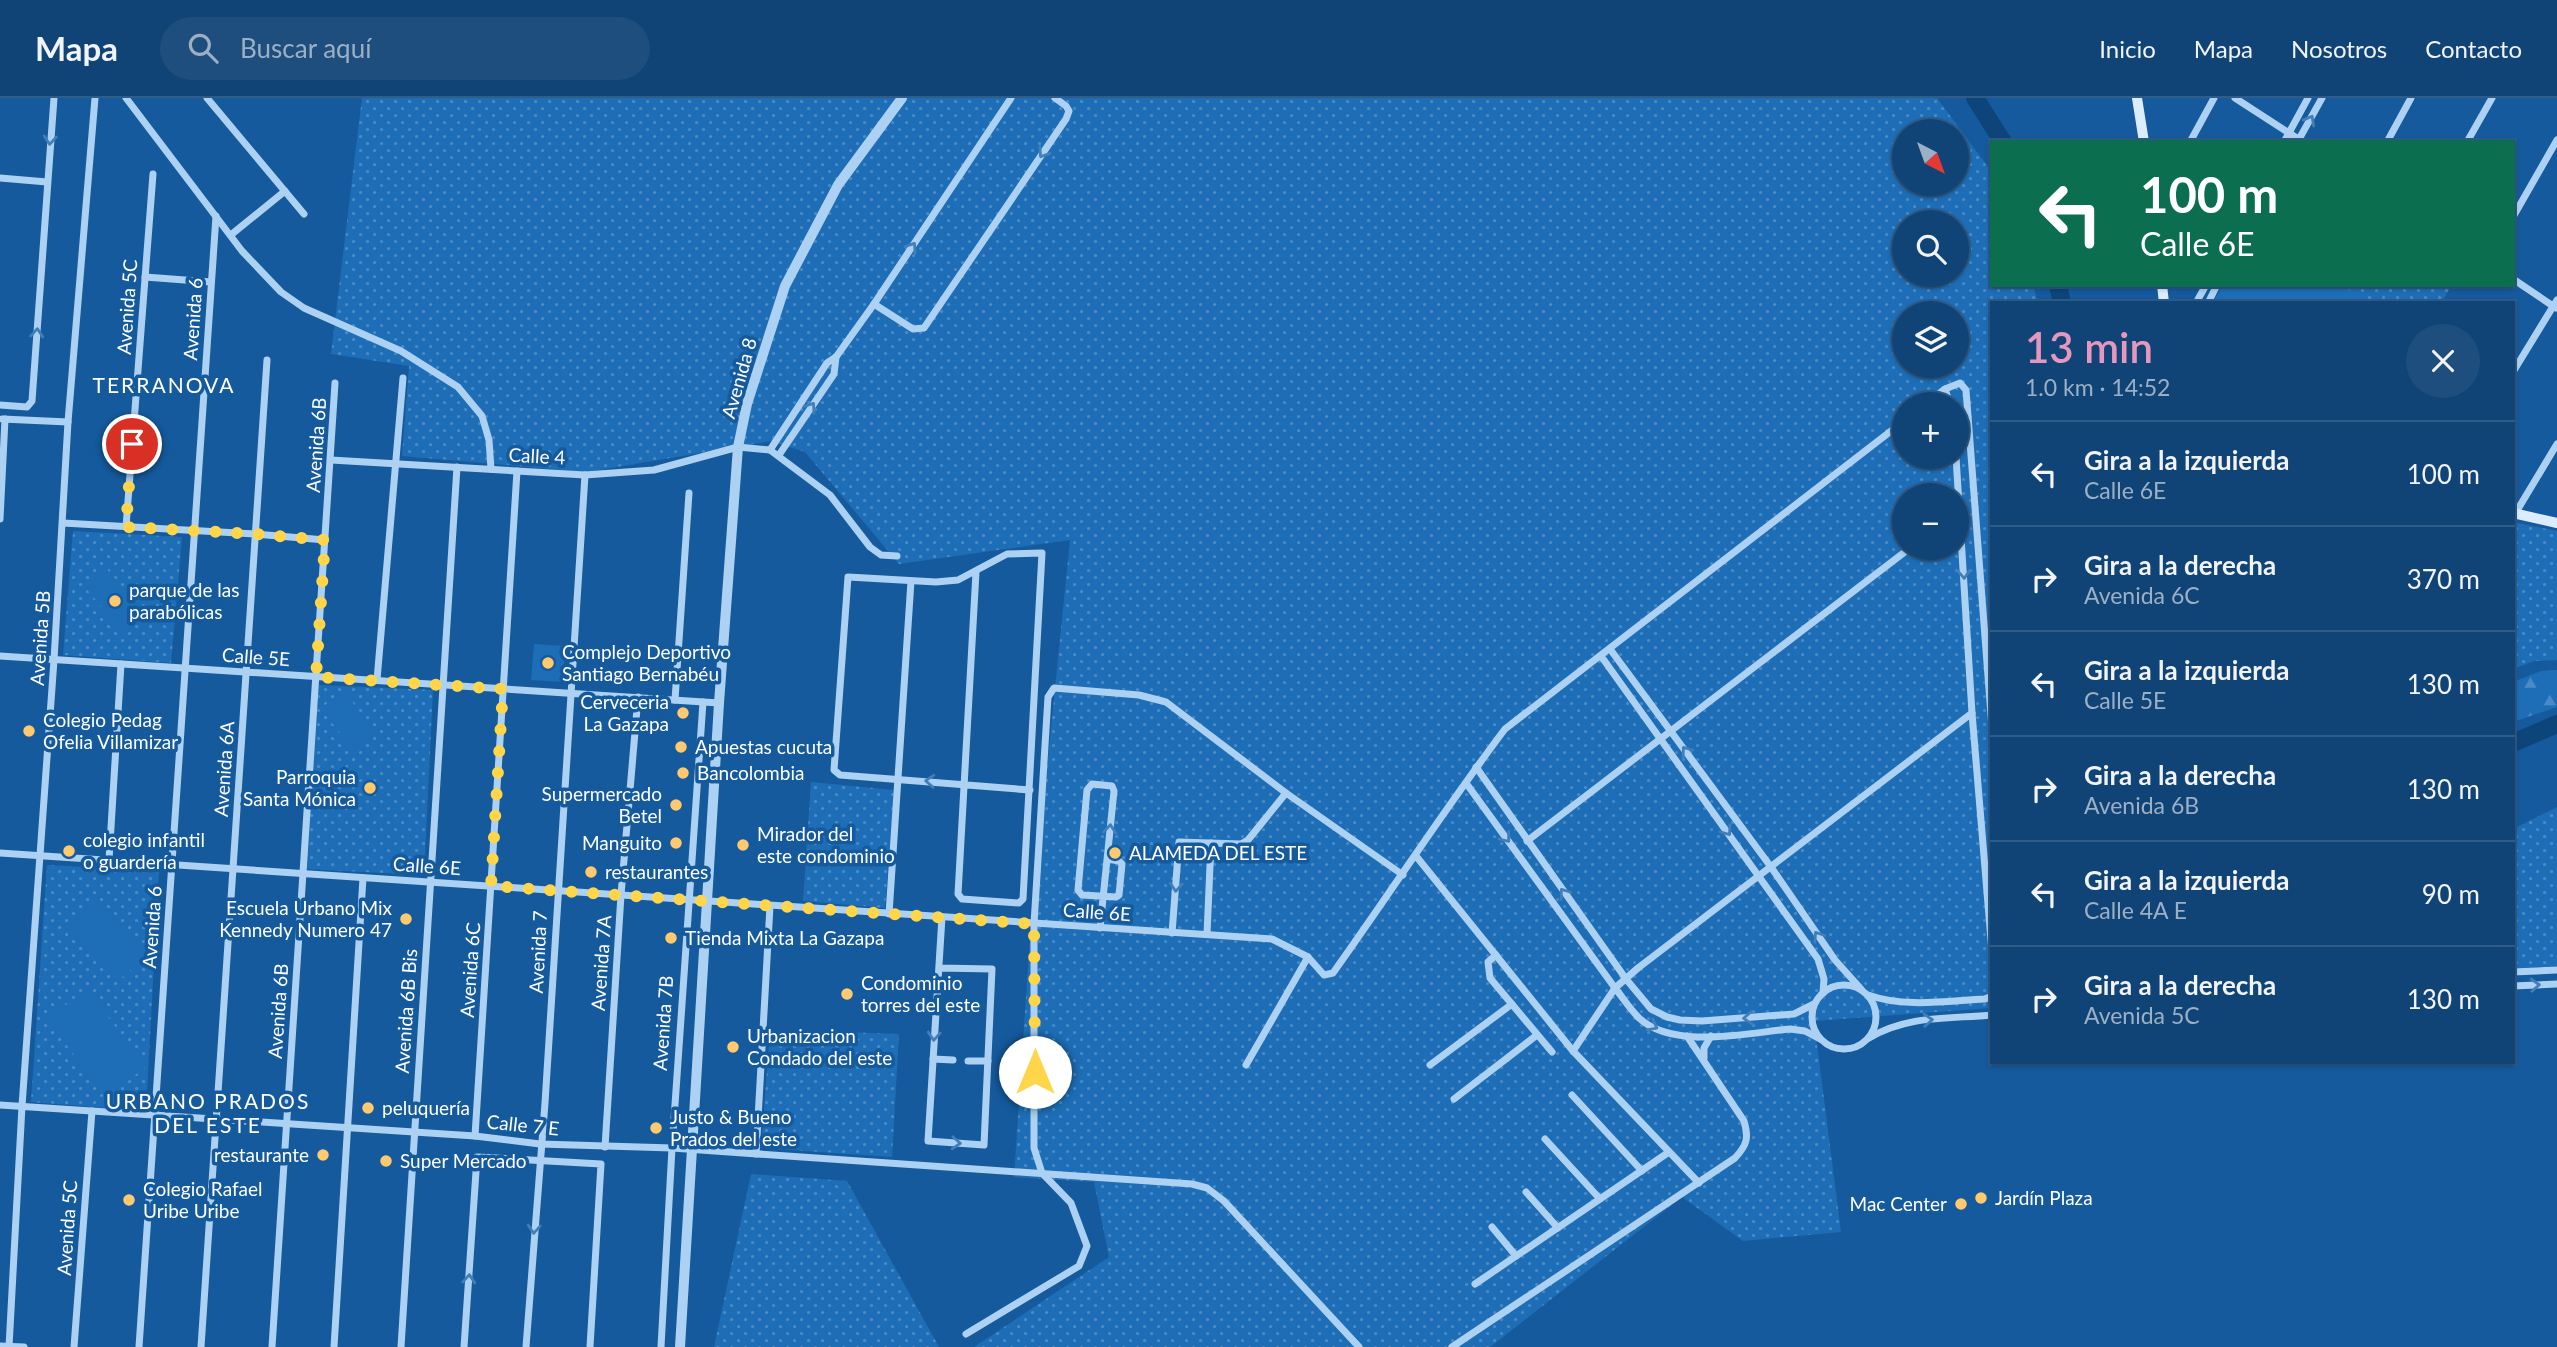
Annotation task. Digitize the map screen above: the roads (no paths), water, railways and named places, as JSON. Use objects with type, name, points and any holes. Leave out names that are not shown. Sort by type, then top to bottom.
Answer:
[{"type":"main road","points":[[2137,98],[2144,140]]},
{"type":"main road","points":[[2515,513],[2557,523]]},
{"type":"street","points":[[0,405],[27,407],[32,401],[54,98]]},
{"type":"street","name":"Avenida 5B","points":[[9,1347],[22,1106],[41,855],[68,422],[95,98]]},
{"type":"street","points":[[126,98],[232,234],[242,251],[281,292],[304,308],[401,351],[458,387],[482,416],[489,440],[491,470]]},
{"type":"street","points":[[207,98],[304,214]]},
{"type":"street","name":"Avenida 8","points":[[719,703],[738,447],[747,404],[785,286],[838,184],[902,98]]},
{"type":"street","points":[[770,450],[827,363],[836,357],[874,304],[1011,98]]},
{"type":"street","points":[[874,304],[913,329],[924,328],[1066,119],[1069,111],[1055,98]]},
{"type":"street","points":[[2191,140],[2214,98]]},
{"type":"street","points":[[2235,98],[2299,140]]},
{"type":"street","points":[[2285,140],[2308,98]]},
{"type":"street","points":[[2301,140],[2322,98]]},
{"type":"street","points":[[2388,140],[2410,98]]},
{"type":"street","points":[[2468,140],[2492,98]]},
{"type":"street","points":[[2515,214],[2557,140]]},
{"type":"street","name":"Avenida 5C","points":[[126,527],[153,174]]},
{"type":"street","points":[[0,178],[47,182]]},
{"type":"street","points":[[232,234],[285,191]]},
{"type":"street","name":"Avenida 6","points":[[139,1347],[216,216]]},
{"type":"street","points":[[145,277],[212,282]]},
{"type":"street","points":[[2515,280],[2556,305],[2515,369]]},
{"type":"street","points":[[779,455],[834,374],[836,357]]},
{"type":"street","name":"Avenida 6A","points":[[201,1347],[267,360]]},
{"type":"street","points":[[377,680],[403,378]]},
{"type":"street","name":"Avenida 6B","points":[[272,1347],[335,383]]},
{"type":"street","points":[[1941,392],[1960,383],[1966,390],[1969,404],[1990,700]]},
{"type":"street","points":[[0,519],[2,419],[68,422]]},
{"type":"street","points":[[966,1334],[1079,1266],[1087,1246],[1071,1203],[1042,1172],[1034,1148],[1034,924],[1048,697],[1054,688],[1139,695],[1166,702],[1286,793],[1404,875],[1476,767],[1505,729],[1892,430]]},
{"type":"street","points":[[2515,511],[2557,444]]},
{"type":"street","points":[[738,447],[770,450],[779,455],[830,495],[870,547],[881,555],[897,556]]},
{"type":"street","name":"Calle 4","points":[[331,460],[584,475],[654,470],[738,447]]},
{"type":"street","name":"Avenida 6B Bis","points":[[401,1347],[457,467]]},
{"type":"street","name":"Avenida 6C","points":[[475,1136],[517,471]]},
{"type":"street","name":"Avenida 7","points":[[526,1347],[545,1103],[584,475]]},
{"type":"street","points":[[675,700],[689,493]]},
{"type":"street","points":[[63,523],[325,540]]},
{"type":"street","points":[[976,572],[963,784],[958,894],[962,899],[1022,901],[1030,790],[1042,553],[1007,554],[958,580],[936,582],[848,577],[834,770],[840,775],[963,784],[1030,790]]},
{"type":"street","points":[[1527,841],[1894,560]]},
{"type":"street","points":[[1962,560],[1990,928]]},
{"type":"street","points":[[889,914],[911,581]]},
{"type":"street","points":[[1611,649],[1771,867],[1835,960],[1861,989],[1868,995],[1885,1001],[1901,1003],[1990,997]]},
{"type":"street","name":"Calle 5E","points":[[0,656],[719,703]]},
{"type":"street","points":[[1601,656],[1818,959],[1824,979],[1823,993]]},
{"type":"street","points":[[109,860],[121,664]]},
{"type":"street","name":"Avenida 7A","points":[[605,1147],[621,895],[638,697]]},
{"type":"street","name":"Avenida 7B","points":[[661,1347],[703,702]]},
{"type":"street","name":"Avenida 7B","points":[[680,1347],[719,703]]},
{"type":"street","points":[[1573,1051],[1615,988],[1972,713]]},
{"type":"street","points":[[1476,767],[1626,979],[1651,1009],[1667,1017],[1702,1021],[1794,1014],[1814,1004],[1823,993],[1841,985],[1861,989]]},
{"type":"street","points":[[1466,783],[1615,988],[1640,1019],[1657,1030],[1687,1036],[1711,1036],[1790,1029],[1805,1031],[1832,1048],[1847,1049],[1862,1044],[1886,1028],[1910,1021],[1990,1016]]},
{"type":"street","points":[[1100,928],[1105,897],[1113,788],[1092,784],[1087,789],[1078,890],[1082,895],[1105,897],[1116,897],[1119,895],[1122,864],[1119,860],[1108,859]]},
{"type":"street","points":[[697,786],[714,786]]},
{"type":"street","points":[[1172,933],[1179,842],[1241,844],[1248,840],[1286,793]]},
{"type":"street","points":[[1207,934],[1211,843]]},
{"type":"street","name":"Calle 6E","points":[[0,853],[1272,939],[1308,957],[1324,975],[1333,973],[1404,875]]},
{"type":"street","points":[[1416,856],[1573,1051],[1699,1183]]},
{"type":"street","points":[[334,1347],[363,878]]},
{"type":"street","points":[[756,1154],[770,906]]},
{"type":"street","points":[[939,968],[992,969],[984,1144],[928,1141],[942,917]]},
{"type":"street","points":[[1496,955],[1488,962],[1490,978],[1552,1052]]},
{"type":"street","points":[[1246,1065],[1308,957]]},
{"type":"street","points":[[2515,972],[2557,970]]},
{"type":"street","points":[[2515,986],[2557,984]]},
{"type":"street","points":[[1868,995],[1876,1012],[1876,1021],[1869,1038]]},
{"type":"street","points":[[1430,1065],[1512,1004]]},
{"type":"street","points":[[1814,1004],[1812,1023],[1820,1039]]},
{"type":"street","points":[[1454,1099],[1537,1035]]},
{"type":"street","points":[[1452,1347],[1699,1183],[1745,1148],[1749,1137],[1744,1121],[1687,1036]]},
{"type":"street","points":[[1704,1061],[1704,1048],[1711,1036]]},
{"type":"street","points":[[933,1059],[953,1060]]},
{"type":"street","points":[[968,1061],[988,1061]]},
{"type":"street","points":[[1572,1095],[1643,1171]]},
{"type":"street","name":"Calle 7 E","points":[[0,1105],[475,1136],[540,1144],[691,1150],[1187,1183],[1207,1188],[1224,1201],[1359,1347]]},
{"type":"street","name":"Avenida 5C","points":[[74,1347],[92,1111]]},
{"type":"street","points":[[1545,1139],[1600,1199]]},
{"type":"street","points":[[1475,1284],[1670,1152]]},
{"type":"street","points":[[464,1347],[477,1157],[601,1164],[590,1347]]},
{"type":"street","points":[[1526,1192],[1558,1228]]},
{"type":"street","points":[[1492,1227],[1516,1256]]},
{"type":"street","points":[[667,1248],[685,1249]]},
{"type":"street","points":[[0,1346],[24,1347]]},
{"type":"waterway","points":[[1975,98],[2002,140]]},
{"type":"waterway","points":[[2058,287],[2062,301]]},
{"type":"waterway","points":[[2515,742],[2557,724]]},
{"type":"place","name":"parque de las parabólicas","points":[[115,601]]},
{"type":"place","name":"Complejo Deportivo Santiago Bernabéu","points":[[548,663]]},
{"type":"place","name":"Cerveceria La Gazapa","points":[[683,713]]},
{"type":"place","name":"Colegio Pedag Ofelia Villamizar","points":[[29,731]]},
{"type":"place","name":"Apuestas cucuta","points":[[681,747]]},
{"type":"place","name":"Bancolombia","points":[[683,773]]},
{"type":"place","name":"Parroquia Santa Mónica","points":[[370,788]]},
{"type":"place","name":"Supermercado Betel","points":[[676,805]]},
{"type":"place","name":"Manguito","points":[[676,843]]},
{"type":"place","name":"Mirador del este condominio","points":[[743,845]]},
{"type":"place","name":"colegio infantil o guardería","points":[[69,851]]},
{"type":"place","name":"ALAMEDA DEL ESTE","points":[[1115,853]]},
{"type":"place","name":"restaurantes","points":[[591,872]]},
{"type":"place","name":"Escuela Urbano Mix Kennedy Numero 47","points":[[406,919]]},
{"type":"place","name":"Tienda Mixta La Gazapa","points":[[671,938]]},
{"type":"place","name":"Condominio torres del este","points":[[847,994]]},
{"type":"place","name":"Urbanizacion Condado del este","points":[[733,1047]]},
{"type":"place","name":"peluquería","points":[[368,1108]]},
{"type":"place","name":"Justo & Bueno Prados del este","points":[[656,1128]]},
{"type":"place","name":"restaurante","points":[[323,1155]]},
{"type":"place","name":"Super Mercado","points":[[386,1161]]},
{"type":"place","name":"Jardín Plaza","points":[[1981,1198]]},
{"type":"place","name":"Colegio Rafael Uribe Uribe","points":[[129,1200]]},
{"type":"place","name":"Mac Center","points":[[1961,1204]]},
{"type":"district","name":"TERRANOVA","points":[[164,386]]},
{"type":"district","name":"URBANO PRADOS DEL ESTE","points":[[208,1114]]}]
